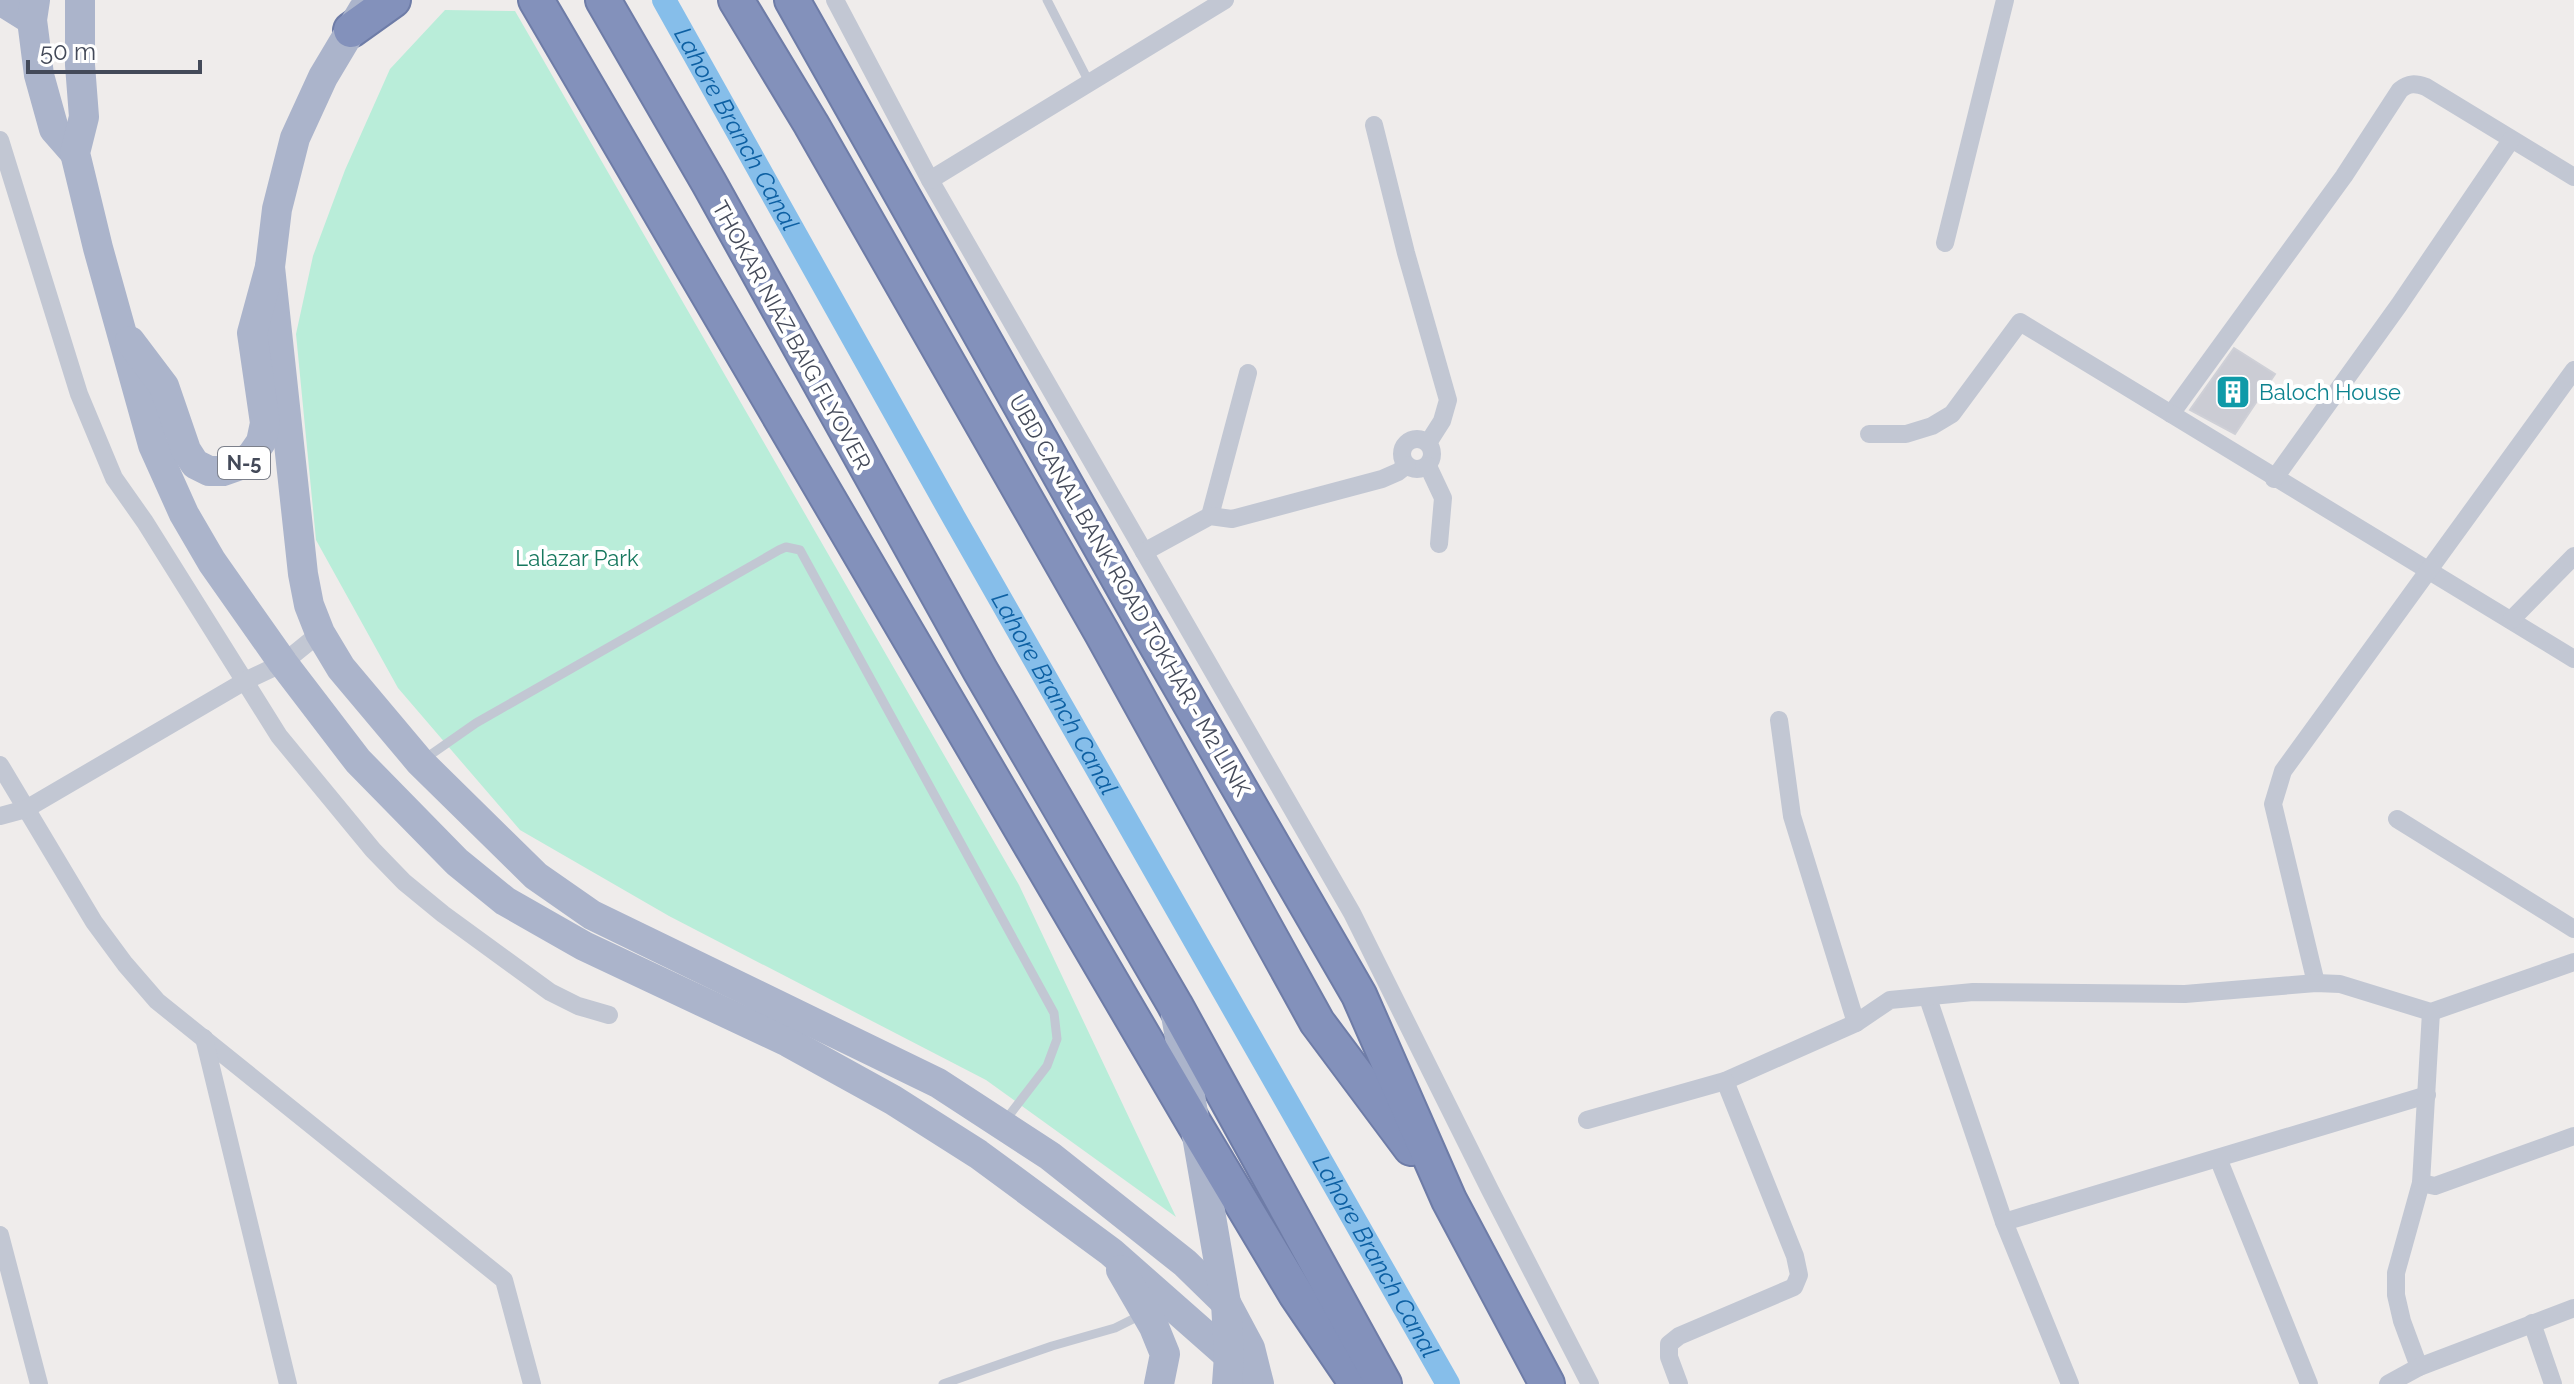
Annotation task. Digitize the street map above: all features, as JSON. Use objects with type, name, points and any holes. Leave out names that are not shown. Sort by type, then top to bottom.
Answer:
[{"type":"highway","points":[[351,30],[393,0]]},
{"type":"highway","points":[[536,0],[1195,1125],[1296,1294],[1357,1384]]},
{"type":"highway","name":"THOKAR NIAZ BAIG FLYOVER","points":[[603,0],[709,183],[980,670],[1175,1005],[1384,1384]]},
{"type":"highway","points":[[736,0],[811,124],[1102,633],[1317,1022],[1449,1200],[1547,1384]]},
{"type":"highway","name":"UBD CANAL BANK ROAD TOKHAR - M2 LINK","points":[[792,0],[1142,620],[1359,995],[1449,1200]]},
{"type":"main road","points":[[0,0],[33,10],[39,75],[54,129],[75,153]]},
{"type":"main road","name":"N-5","points":[[80,0],[84,117],[75,153],[98,248],[122,330],[164,386],[186,450],[195,464],[215,472],[240,465],[256,451],[265,432],[252,333],[270,267],[277,209],[295,138],[323,77],[369,0]]},
{"type":"main road","points":[[270,267],[303,574],[309,605],[320,633],[341,668],[420,762],[536,876],[592,915],[938,1083],[1050,1156],[1185,1263],[1226,1303],[1250,1348],[1258,1384]]},
{"type":"main road","points":[[122,330],[149,432],[184,514],[212,562],[283,663],[358,761],[457,862],[505,901],[584,946],[788,1042],[893,1100],[978,1154],[1111,1252],[1228,1370],[1258,1384]]},
{"type":"main road","points":[[1175,1005],[1226,1303],[1228,1370]]},
{"type":"main road","points":[[1111,1252],[1154,1327],[1165,1354],[1159,1384]]},
{"type":"street","points":[[835,0],[930,180],[1352,913],[1590,1384]]},
{"type":"street","points":[[930,180],[1225,0]]},
{"type":"street","points":[[1945,243],[2005,0]]},
{"type":"street","points":[[2171,414],[2335,188],[2400,90],[2407,85],[2415,83],[2426,87],[2574,177]]},
{"type":"street","points":[[1374,125],[1448,400],[1442,421],[1428,443]]},
{"type":"street","points":[[0,140],[79,394],[114,478],[286,745],[373,850],[404,882],[550,992],[578,1006],[609,1015]]},
{"type":"street","points":[[2274,479],[2399,305],[2511,140]]},
{"type":"street","points":[[1869,434],[1906,434],[1932,426],[1952,414],[2020,322],[2574,659]]},
{"type":"street","points":[[2316,983],[2273,804],[2283,771],[2574,370]]},
{"type":"street","points":[[1210,516],[1248,373]]},
{"type":"street","points":[[1420,439],[1428,443],[1432,450],[1428,466],[1421,469],[1407,465],[1402,456],[1410,440],[1420,439]]},
{"type":"street","points":[[1144,552],[1210,516],[1232,519],[1382,479],[1407,465]]},
{"type":"street","points":[[1428,466],[1443,498],[1439,544]]},
{"type":"street","points":[[2511,620],[2574,556]]},
{"type":"street","points":[[0,816],[26,809],[245,681],[283,663],[320,633]]},
{"type":"street","points":[[1779,720],[1792,816],[1856,1023]]},
{"type":"street","points":[[0,765],[94,922],[157,1001],[504,1280],[532,1384]]},
{"type":"street","points":[[2397,819],[2574,929]]},
{"type":"street","points":[[1587,1120],[1725,1081],[1856,1023],[1890,1000],[1973,992],[2185,994],[2316,983],[2340,984],[2431,1012],[2574,962]]},
{"type":"street","points":[[1928,998],[2004,1222],[2070,1384]]},
{"type":"street","points":[[2419,1367],[2396,1295],[2400,1252],[2421,1183],[2431,1012]]},
{"type":"street","points":[[204,1038],[288,1384]]},
{"type":"street","points":[[1679,1384],[1669,1357],[1669,1344],[1679,1336],[1794,1287],[1799,1275],[1795,1256],[1725,1081]]},
{"type":"street","points":[[2004,1222],[2427,1095]]},
{"type":"street","points":[[2421,1183],[2435,1186],[2574,1136]]},
{"type":"street","points":[[2218,1158],[2309,1384]]},
{"type":"street","points":[[0,1235],[39,1384]]},
{"type":"street","points":[[2388,1384],[2419,1367],[2574,1308]]},
{"type":"street","points":[[2532,1323],[2553,1384]]},
{"type":"lane","points":[[1047,0],[1090,84]]},
{"type":"lane","points":[[420,762],[476,723],[779,550],[786,547],[800,550],[1054,1013],[1057,1039],[1047,1066],[1002,1125]]},
{"type":"lane","points":[[943,1384],[1115,1328],[1144,1313]]},
{"type":"green space","name":"Lalazar Park","points":[[445,10],[515,11],[1019,885],[1176,1217],[986,1080],[669,916],[520,830],[398,688],[316,540],[296,334],[313,256],[345,170],[390,69]]},
{"type":"building","name":"Baloch House","points":[[2234,348],[2275,374],[2235,434],[2190,410]]},
{"type":"waterway","name":"Lahore Branch Canal","points":[[664,0],[953,516],[1448,1384]]},
{"type":"place","name":"Baloch House","points":[[2233,392]]}]
